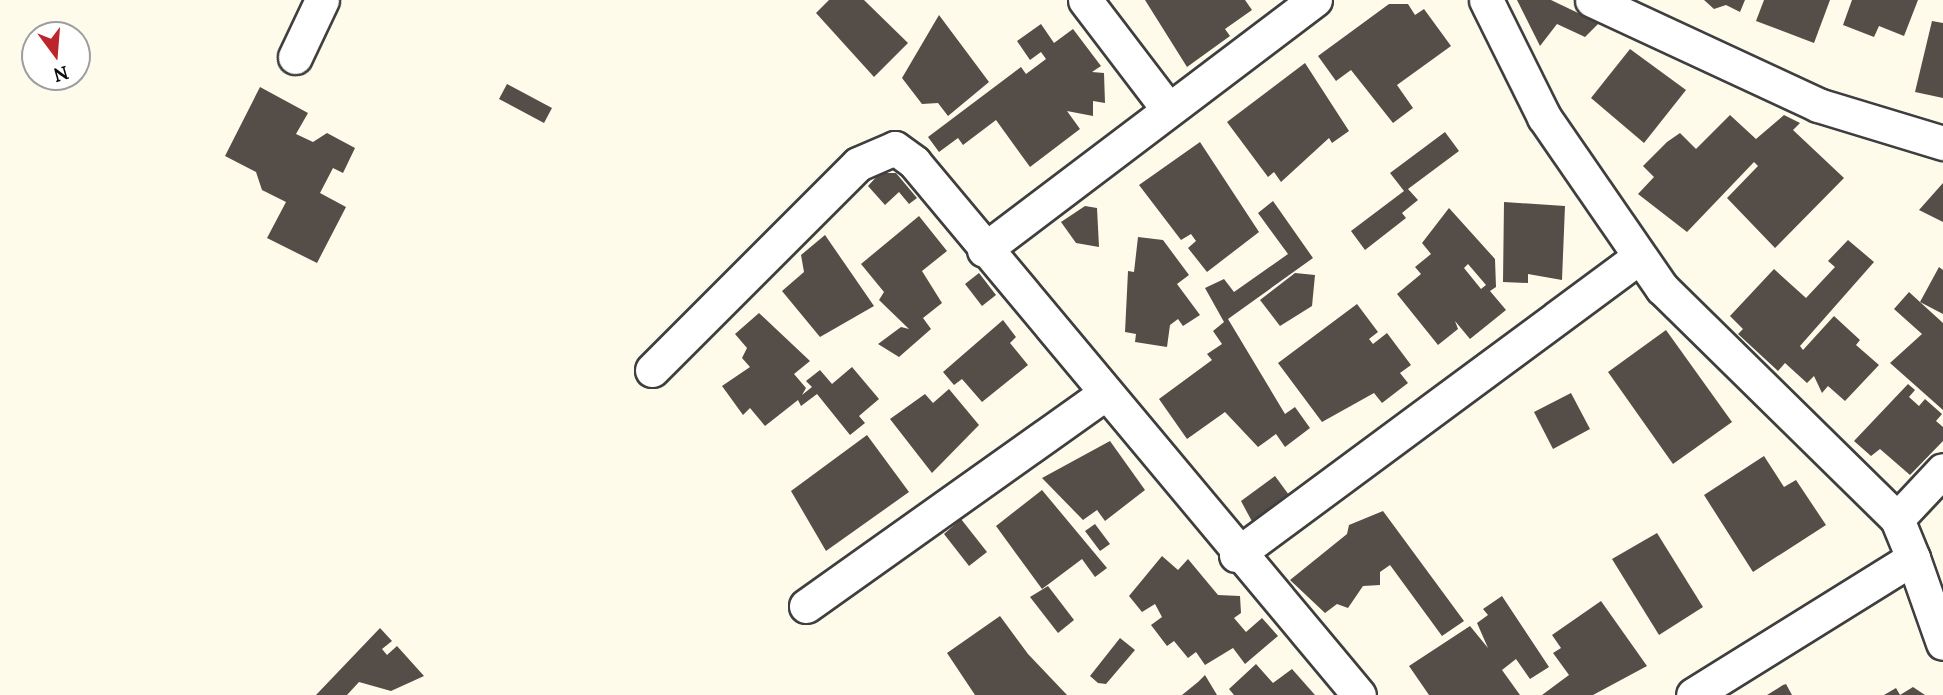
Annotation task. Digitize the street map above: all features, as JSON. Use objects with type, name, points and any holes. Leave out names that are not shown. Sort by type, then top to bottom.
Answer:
[{"type":"street","points":[[295,57],[322,0]]},
{"type":"street","points":[[1085,0],[1168,109]]},
{"type":"street","points":[[984,250],[1315,0]]},
{"type":"street","points":[[1486,0],[1544,117],[1639,257],[1687,318],[1897,519],[1943,643]]},
{"type":"street","points":[[1592,0],[1818,105],[1943,143]]},
{"type":"street","points":[[652,370],[878,151],[895,148],[914,162],[1237,555],[1359,695]]},
{"type":"street","points":[[1237,555],[1639,257]]},
{"type":"street","points":[[806,606],[1104,394]]},
{"type":"street","points":[[1897,519],[1943,470]]},
{"type":"street","points":[[1693,695],[1913,558]]},
{"type":"building","points":[[829,0],[864,0],[908,43],[874,77],[816,13]]},
{"type":"building","points":[[1145,0],[1245,0],[1252,10],[1225,29],[1230,36],[1187,67]]},
{"type":"building","points":[[1517,0],[1551,0],[1599,23],[1585,37],[1557,24],[1540,46]]},
{"type":"building","points":[[1704,0],[1745,0],[1740,12],[1726,5],[1714,9]]},
{"type":"building","points":[[1764,0],[1830,0],[1814,43],[1756,21]]},
{"type":"building","points":[[1852,0],[1918,0],[1904,36],[1879,26],[1874,37],[1843,25]]},
{"type":"building","points":[[1389,4],[1408,4],[1415,15],[1424,9],[1451,46],[1397,85],[1413,108],[1393,123],[1351,70],[1336,81],[1318,56]]},
{"type":"building","points":[[939,15],[989,82],[948,116],[938,103],[922,104],[902,78]]},
{"type":"building","points":[[1932,21],[1943,23],[1943,98],[1915,92]]},
{"type":"building","points":[[1041,24],[1054,43],[1073,29],[1101,66],[1092,72],[1104,73],[1105,103],[1093,101],[1093,116],[1067,111],[1080,129],[1030,167],[996,120],[963,145],[958,138],[939,152],[928,137],[1021,67],[1026,74],[1046,59],[1041,52],[1030,60],[1017,41]]},
{"type":"building","points":[[1630,49],[1686,90],[1644,143],[1591,98]]},
{"type":"building","points":[[1305,63],[1349,131],[1332,143],[1329,138],[1281,182],[1274,172],[1268,177],[1227,122]]},
{"type":"building","points":[[507,84],[552,108],[544,123],[499,99]]},
{"type":"building","points":[[260,87],[308,113],[296,134],[313,142],[327,133],[355,148],[343,173],[333,168],[320,193],[346,207],[317,263],[267,238],[286,202],[262,190],[256,172],[225,156]]},
{"type":"building","points":[[1730,115],[1756,139],[1784,115],[1800,123],[1793,130],[1844,178],[1775,248],[1727,198],[1758,166],[1754,162],[1687,232],[1638,194],[1654,177],[1643,166],[1667,142],[1680,133],[1696,149]]},
{"type":"building","points":[[1445,132],[1459,151],[1408,189],[1418,200],[1402,213],[1406,218],[1365,250],[1351,231],[1404,191],[1390,173]]},
{"type":"building","points":[[1200,142],[1259,232],[1207,272],[1188,248],[1196,241],[1191,234],[1181,240],[1139,185]]},
{"type":"building","points":[[880,173],[896,173],[917,198],[909,204],[899,192],[885,205],[868,186]]},
{"type":"building","points":[[1943,183],[1943,222],[1919,210]]},
{"type":"building","points":[[1273,201],[1313,258],[1228,319],[1285,414],[1295,407],[1310,428],[1285,447],[1276,434],[1258,447],[1225,412],[1187,439],[1159,399],[1212,360],[1207,354],[1222,344],[1213,331],[1224,322],[1205,288],[1224,279],[1234,292],[1288,254],[1258,213]]},
{"type":"building","points":[[1504,202],[1565,206],[1562,280],[1528,274],[1528,283],[1503,282]]},
{"type":"building","points":[[1085,206],[1097,208],[1099,247],[1076,243],[1061,222]]},
{"type":"building","points":[[1449,208],[1495,259],[1496,287],[1490,291],[1506,310],[1470,339],[1455,321],[1458,329],[1438,345],[1397,294],[1421,274],[1415,267],[1431,254],[1422,243]],"holes":[[[1468,264],[1486,285],[1481,289],[1464,268]]]},
{"type":"building","points":[[919,216],[947,251],[922,271],[942,303],[923,318],[931,329],[899,357],[878,344],[901,327],[909,329],[879,300],[884,292],[861,264]]},
{"type":"building","points":[[825,235],[874,306],[820,337],[782,291],[804,272],[801,255]]},
{"type":"building","points":[[1138,237],[1163,240],[1189,275],[1177,284],[1200,315],[1183,326],[1178,319],[1170,325],[1167,347],[1135,342],[1136,334],[1125,332],[1128,271],[1134,272]]},
{"type":"building","points":[[1848,240],[1874,262],[1800,346],[1803,350],[1834,316],[1860,340],[1856,345],[1879,365],[1845,401],[1828,386],[1822,393],[1814,376],[1807,383],[1785,363],[1778,371],[1738,334],[1743,329],[1730,316],[1774,269],[1806,298],[1835,267],[1828,261]]},
{"type":"building","points":[[1939,267],[1943,270],[1943,314],[1920,302]]},
{"type":"building","points":[[979,273],[996,295],[982,306],[965,284]]},
{"type":"building","points":[[1295,273],[1315,275],[1312,306],[1280,326],[1260,300]]},
{"type":"building","points":[[1909,292],[1943,323],[1943,410],[1890,363],[1922,334],[1894,309]]},
{"type":"building","points":[[1357,304],[1378,332],[1369,339],[1373,344],[1387,333],[1411,365],[1400,373],[1408,383],[1382,403],[1374,393],[1322,422],[1278,363]]},
{"type":"building","points":[[759,313],[810,361],[794,374],[806,388],[802,395],[812,387],[806,381],[820,370],[832,384],[852,367],[879,399],[859,416],[865,423],[850,435],[817,394],[801,406],[798,400],[765,426],[750,408],[743,415],[722,386],[750,367],[742,358],[747,348],[735,334]]},
{"type":"building","points":[[1003,320],[1016,337],[1010,343],[1028,365],[982,402],[962,379],[954,385],[943,372]]},
{"type":"building","points":[[1666,330],[1732,422],[1673,464],[1608,372]]},
{"type":"building","points":[[1908,384],[1915,390],[1909,397],[1919,406],[1925,399],[1942,414],[1936,421],[1943,427],[1943,441],[1910,475],[1880,449],[1871,456],[1854,441]]},
{"type":"building","points":[[949,389],[979,425],[932,473],[890,419],[925,394],[933,403]]},
{"type":"building","points":[[1571,393],[1590,429],[1553,449],[1534,412]]},
{"type":"building","points":[[867,435],[909,492],[826,551],[791,491]]},
{"type":"building","points":[[1110,441],[1145,490],[1105,521],[1097,510],[1083,520],[1042,478]]},
{"type":"building","points":[[1764,456],[1784,487],[1796,480],[1826,525],[1753,572],[1704,495]]},
{"type":"building","points":[[1275,476],[1289,495],[1255,527],[1241,501]]},
{"type":"building","points":[[1042,490],[1107,568],[1095,577],[1082,559],[1042,589],[996,526]]},
{"type":"building","points":[[1383,511],[1464,621],[1442,636],[1390,565],[1380,572],[1380,585],[1363,586],[1348,608],[1337,604],[1325,613],[1290,580],[1347,534],[1349,525]]},
{"type":"building","points":[[961,519],[987,552],[969,566],[944,534]]},
{"type":"building","points":[[1095,524],[1110,544],[1100,551],[1085,531]]},
{"type":"building","points":[[1657,533],[1703,607],[1659,635],[1612,559]]},
{"type":"building","points":[[1162,556],[1178,570],[1188,559],[1218,595],[1240,596],[1241,613],[1234,618],[1246,632],[1262,618],[1278,636],[1245,664],[1233,648],[1205,665],[1196,652],[1188,658],[1174,641],[1167,646],[1151,625],[1162,617],[1155,604],[1142,612],[1129,596]]},
{"type":"building","points":[[1048,586],[1074,620],[1058,633],[1030,597]]},
{"type":"building","points":[[1502,596],[1549,667],[1530,679],[1516,659],[1502,670],[1520,695],[1429,695],[1409,666],[1470,626],[1488,648],[1477,623],[1488,615],[1483,609]]},
{"type":"building","points":[[1601,601],[1647,666],[1593,695],[1542,695],[1569,675],[1553,653],[1561,648],[1552,635]]},
{"type":"building","points":[[1000,616],[1028,654],[1067,695],[975,695],[947,653]]},
{"type":"building","points":[[380,628],[392,641],[382,649],[387,655],[397,646],[424,676],[391,691],[359,682],[347,695],[316,695]]},
{"type":"building","points":[[1120,638],[1135,650],[1106,684],[1098,683],[1090,676]]},
{"type":"building","points":[[1256,664],[1273,683],[1292,669],[1315,695],[1234,695],[1229,689]]},
{"type":"building","points":[[1205,675],[1217,695],[1182,695],[1198,682]]},
{"type":"building","points":[[1786,684],[1792,695],[1767,695],[1783,685]]},
{"type":"building","points":[[1913,687],[1925,695],[1900,695]]},
{"type":"building","points":[[1896,688],[1900,695],[1884,695]]}]
